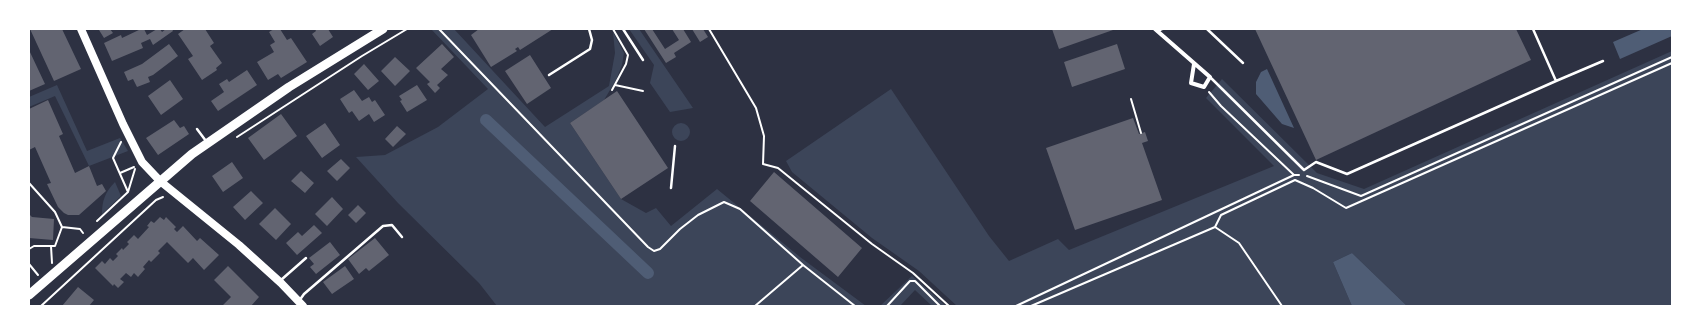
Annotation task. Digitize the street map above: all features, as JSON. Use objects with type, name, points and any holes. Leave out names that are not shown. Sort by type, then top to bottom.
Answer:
[{"type":"main road","points":[[81,29],[115,108],[142,162],[160,181],[280,282],[301,304]]},
{"type":"main road","points":[[29,296],[160,181],[207,143],[289,87],[383,29]]},
{"type":"street","points":[[1158,30],[1210,78],[1204,87],[1191,84],[1194,64]]},
{"type":"lane","points":[[549,75],[590,49],[592,40],[589,29]]},
{"type":"lane","points":[[623,29],[643,60]]},
{"type":"lane","points":[[1207,29],[1243,62]]},
{"type":"lane","points":[[1533,29],[1556,81]]},
{"type":"lane","points":[[1210,78],[1304,170],[1316,162],[1347,174],[1603,61]]},
{"type":"lane","points":[[197,129],[207,143]]},
{"type":"lane","points":[[671,188],[675,146]]},
{"type":"lane","points":[[301,304],[304,294],[382,226],[392,225],[402,237]]},
{"type":"lane","points":[[280,282],[306,258]]},
{"type":"path","points":[[237,137],[362,56],[407,29]]},
{"type":"path","points":[[439,29],[648,247],[654,250],[660,249],[680,229],[698,215],[724,202],[740,209],[803,264],[856,306]]},
{"type":"path","points":[[612,90],[626,64],[628,55],[613,29]]},
{"type":"path","points":[[709,29],[756,108],[764,136],[763,164],[778,168],[872,244],[913,273],[949,306]]},
{"type":"path","points":[[1031,306],[1215,227],[1221,215],[1295,180],[1313,188],[1346,208],[1672,63]]},
{"type":"path","points":[[615,85],[643,91]]},
{"type":"path","points":[[1204,87],[1221,106],[1294,174]]},
{"type":"path","points":[[1131,99],[1141,133]]},
{"type":"path","points":[[123,138],[113,158],[128,192]]},
{"type":"path","points":[[93,225],[128,192],[136,166],[120,173]]},
{"type":"path","points":[[29,183],[55,212],[62,227],[55,246],[34,246],[29,250]]},
{"type":"path","points":[[41,306],[156,200],[160,199]]},
{"type":"path","points":[[62,227],[80,229],[84,233]]},
{"type":"path","points":[[1215,227],[1239,243],[1282,306]]},
{"type":"path","points":[[79,237],[88,229]]},
{"type":"path","points":[[51,246],[52,263]]},
{"type":"path","points":[[48,268],[57,258]]},
{"type":"path","points":[[29,264],[40,277]]},
{"type":"path","points":[[754,306],[803,264]]},
{"type":"path","points":[[887,306],[910,281],[914,281],[940,306]]},
{"type":"shaded area","points":[[431,29],[454,29],[545,127],[609,86],[615,53],[613,32],[624,53],[622,65],[616,80],[604,100],[570,123],[621,199],[646,213],[656,208],[671,226],[717,189],[800,257],[866,306],[497,306],[479,283],[398,203],[356,157],[385,155],[438,127],[488,89]]},
{"type":"shaded area","points":[[629,29],[639,29],[693,108],[670,112],[650,83],[654,65]]},
{"type":"shaded area","points":[[1643,29],[1672,29],[1672,36],[1620,59],[1613,42]]},
{"type":"shaded area","points":[[1672,51],[1672,306],[1407,306],[1352,253],[1333,262],[1352,306],[957,306],[919,271],[872,238],[792,172],[786,161],[891,89],[989,236],[1009,261],[1058,239],[1069,250],[1274,166],[1206,98],[1222,79],[1317,173],[1364,189]]},
{"type":"shaded area","points":[[1267,69],[1294,128],[1282,124],[1256,94],[1256,82],[1261,72]]},
{"type":"shaded area","points":[[57,85],[87,151],[120,138],[128,151],[89,166],[55,96],[29,107],[29,97]]},
{"type":"shaded area","points":[[677,123],[685,123],[690,128],[688,139],[685,141],[677,141],[672,136],[672,128]]},
{"type":"shaded area","points":[[115,182],[121,196],[102,214],[105,197]]},
{"type":"shaded area","points":[[1352,253],[1407,306],[1352,306],[1333,262]]},
{"type":"shaded area","points":[[912,276],[946,306],[932,306],[915,290],[900,306],[880,306]]},
{"type":"building","points":[[30,29],[62,29],[81,69],[54,81]]},
{"type":"building","points":[[110,29],[113,33],[104,38],[99,30]]},
{"type":"building","points":[[144,29],[147,35],[157,29],[160,29],[162,32],[166,29],[172,29],[173,31],[153,45],[150,39],[141,43],[143,48],[112,61],[104,43],[121,35],[122,38]]},
{"type":"building","points":[[185,29],[205,29],[214,43],[210,46],[222,63],[216,68],[217,70],[202,80],[188,59],[193,56],[178,34]]},
{"type":"building","points":[[274,29],[280,29],[287,40],[291,38],[307,62],[281,78],[278,74],[268,80],[257,62],[274,52],[270,45],[275,42],[269,32]]},
{"type":"building","points":[[315,29],[328,29],[333,37],[320,46],[312,34],[316,31]]},
{"type":"building","points":[[479,29],[553,29],[520,50],[518,47],[515,49],[517,51],[491,67],[471,35]]},
{"type":"building","points":[[644,29],[652,29],[665,49],[679,40],[672,29],[683,29],[691,42],[674,53],[676,57],[666,63]]},
{"type":"building","points":[[692,29],[703,29],[708,37],[700,42]]},
{"type":"building","points":[[1052,29],[1113,29],[1113,30],[1059,49]]},
{"type":"building","points":[[1255,29],[1516,29],[1531,60],[1316,160]]},
{"type":"building","points":[[169,44],[178,56],[153,75],[148,77],[150,82],[137,87],[133,79],[128,81],[124,72],[142,64]]},
{"type":"building","points":[[442,44],[454,57],[441,69],[448,75],[437,85],[440,88],[435,93],[427,84],[430,82],[416,68]]},
{"type":"building","points":[[1117,44],[1125,69],[1072,87],[1064,62]]},
{"type":"building","points":[[29,50],[45,84],[29,91]]},
{"type":"building","points":[[530,55],[551,88],[527,104],[505,71]]},
{"type":"building","points":[[395,57],[410,71],[395,86],[381,71]]},
{"type":"building","points":[[364,64],[379,81],[368,90],[354,74]]},
{"type":"building","points":[[247,70],[257,85],[218,111],[211,101],[224,92],[219,84],[227,79],[229,82]]},
{"type":"building","points":[[170,80],[183,99],[161,115],[148,96]]},
{"type":"building","points":[[417,85],[427,100],[407,112],[400,101],[402,100],[399,96]]},
{"type":"building","points":[[354,90],[362,101],[369,97],[372,102],[375,100],[385,115],[374,122],[369,114],[359,121],[352,111],[349,113],[340,99]]},
{"type":"building","points":[[617,91],[668,168],[621,199],[570,123]]},
{"type":"building","points":[[48,100],[63,134],[59,136],[75,173],[89,166],[97,186],[102,184],[106,191],[79,215],[68,215],[58,207],[47,184],[51,183],[35,147],[29,150],[29,109]]},
{"type":"building","points":[[281,114],[297,136],[264,160],[248,138]]},
{"type":"building","points":[[1133,118],[1139,134],[1145,132],[1148,141],[1142,143],[1162,200],[1075,230],[1046,148]]},
{"type":"building","points":[[174,120],[180,128],[184,126],[189,134],[158,155],[146,138]]},
{"type":"building","points":[[325,123],[340,145],[322,158],[306,136]]},
{"type":"building","points":[[397,126],[406,134],[393,147],[385,139]]},
{"type":"building","points":[[341,159],[350,168],[337,181],[327,171]]},
{"type":"building","points":[[232,162],[243,178],[223,192],[212,176]]},
{"type":"building","points":[[301,171],[314,183],[305,193],[291,181]]},
{"type":"building","points":[[774,172],[862,248],[838,277],[750,201]]},
{"type":"building","points":[[251,191],[263,203],[245,220],[233,207]]},
{"type":"building","points":[[332,197],[343,209],[327,226],[315,214]]},
{"type":"building","points":[[358,205],[366,213],[356,223],[348,215]]},
{"type":"building","points":[[275,208],[291,224],[276,240],[259,224]]},
{"type":"building","points":[[29,214],[32,217],[54,219],[53,240],[29,238]]},
{"type":"building","points":[[160,217],[164,220],[166,217],[176,227],[174,229],[177,232],[183,226],[197,241],[200,238],[219,255],[204,270],[193,258],[188,263],[167,242],[158,251],[160,253],[151,262],[149,260],[143,267],[145,269],[138,277],[134,273],[131,277],[126,273],[120,279],[124,282],[118,288],[114,284],[113,286],[95,268],[102,261],[105,264],[110,258],[113,261],[118,256],[116,254],[129,244],[127,242],[134,235],[138,239],[149,227],[147,226],[151,221],[154,223]]},
{"type":"building","points":[[314,225],[322,233],[297,255],[286,243],[298,232],[302,236]]},
{"type":"building","points":[[375,238],[389,255],[369,271],[366,268],[359,274],[348,259]]},
{"type":"building","points":[[330,242],[340,255],[316,274],[310,267],[314,264],[309,258]]},
{"type":"building","points":[[228,266],[259,297],[251,306],[222,306],[231,297],[214,280]]},
{"type":"building","points":[[345,266],[354,279],[332,294],[323,282]]},
{"type":"building","points":[[78,287],[94,300],[89,306],[62,306]]},
{"type":"waterway","points":[[486,120],[648,273]]}]
